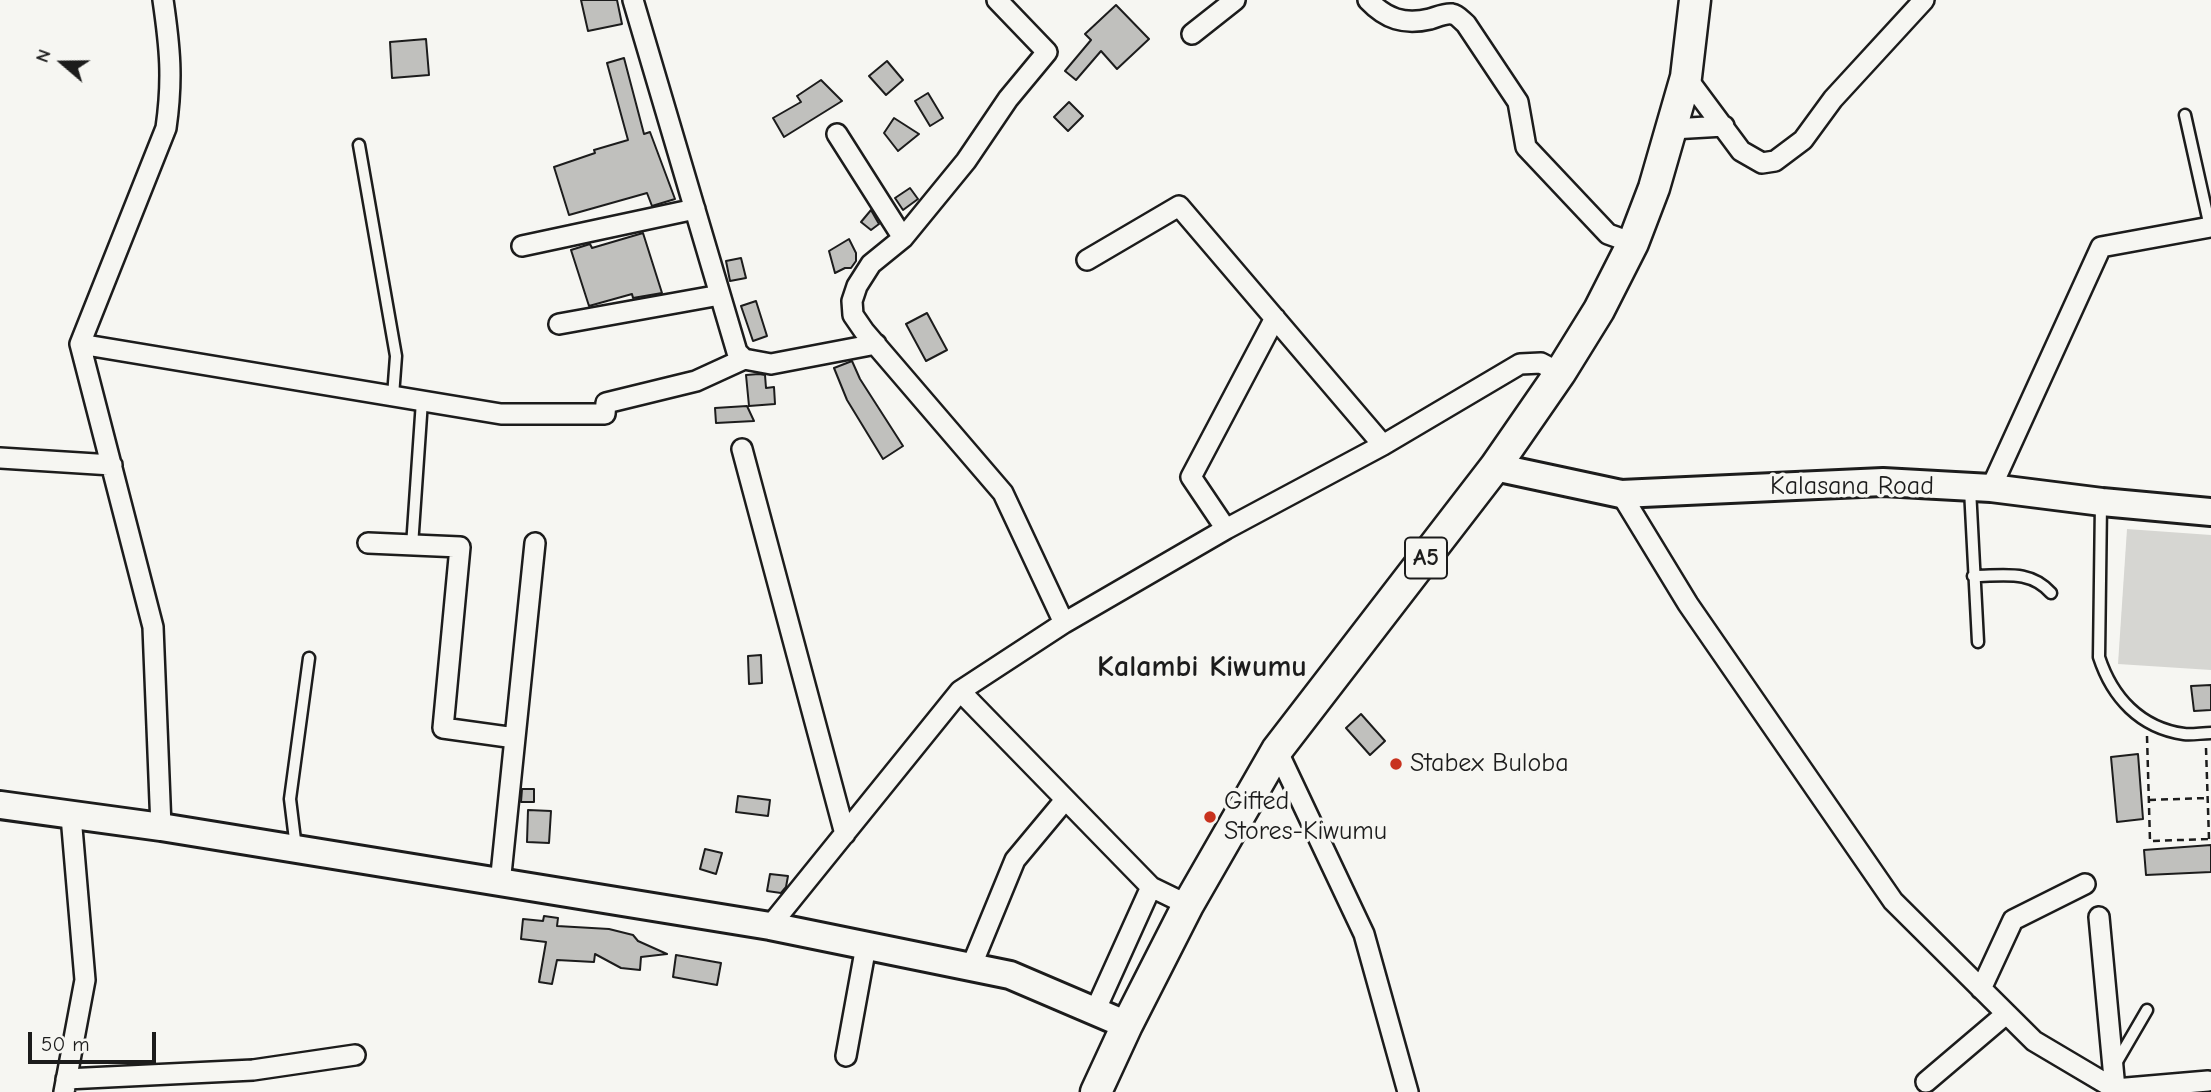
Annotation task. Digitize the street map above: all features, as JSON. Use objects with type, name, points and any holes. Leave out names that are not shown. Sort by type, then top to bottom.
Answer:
[{"type":"main road","name":"A5","points":[[1096,1092],[1188,905],[1278,750],[1495,467],[1560,373],[1599,310],[1633,243],[1654,188],[1686,77],[1695,0]]},
{"type":"street","points":[[161,827],[153,627],[80,344],[166,128],[171,92],[171,54],[163,0]]},
{"type":"street","points":[[633,0],[737,352],[744,359],[771,364],[876,344]]},
{"type":"street","points":[[997,0],[1047,52],[1008,99],[967,161],[903,238],[871,264],[857,286],[852,301],[853,315],[1003,493],[1064,623]]},
{"type":"street","points":[[1192,34],[1235,0]]},
{"type":"street","points":[[1368,0],[1391,18],[1404,22],[1450,14],[1466,24],[1518,102],[1526,147],[1608,234],[1633,243]]},
{"type":"street","points":[[1686,77],[1741,150],[1762,163],[1775,161],[1802,140],[1833,99],[1924,0]]},
{"type":"street","points":[[1672,129],[1724,126]]},
{"type":"street","points":[[837,134],[903,238]]},
{"type":"street","points":[[1087,260],[1179,206],[1383,445]]},
{"type":"street","points":[[522,246],[695,209]]},
{"type":"street","points":[[1981,488],[2101,247],[2210,226]]},
{"type":"street","points":[[559,324],[720,295]]},
{"type":"street","points":[[1226,529],[1191,477],[1275,318]]},
{"type":"street","points":[[80,344],[501,414],[605,414],[606,403],[696,381],[744,359]]},
{"type":"street","points":[[770,926],[960,691],[1064,623],[1226,529],[1383,445],[1520,364],[1541,363],[1560,373]]},
{"type":"street","points":[[742,449],[845,834]]},
{"type":"street","points":[[0,458],[111,466]]},
{"type":"street","name":"Kalasana Road","points":[[1495,467],[1621,494],[1883,482],[1981,488],[2211,512]]},
{"type":"street","points":[[1621,494],[1688,604],[1893,901],[2034,1041],[2115,1090],[2208,1082]]},
{"type":"street","points":[[500,884],[535,543]]},
{"type":"street","points":[[368,544],[460,547],[443,729],[515,738]]},
{"type":"street","points":[[960,691],[1151,887],[1188,905]]},
{"type":"street","points":[[1278,750],[1364,934],[1408,1092]]},
{"type":"street","points":[[971,967],[1015,860],[1065,800]]},
{"type":"street","points":[[0,805],[161,827],[770,926],[1010,975],[1127,1025]]},
{"type":"street","points":[[71,816],[85,979],[65,1086],[160,1083],[355,1055]]},
{"type":"street","points":[[1981,989],[2013,920],[2085,884]]},
{"type":"street","points":[[1095,1011],[1151,887]]},
{"type":"street","points":[[2099,917],[2115,1090]]},
{"type":"street","points":[[846,1056],[866,946]]},
{"type":"street","points":[[1926,1082],[2006,1014]]},
{"type":"lane","points":[[2185,115],[2210,226]]},
{"type":"lane","points":[[359,145],[396,356],[393,396]]},
{"type":"lane","points":[[412,546],[422,401]]},
{"type":"lane","points":[[1978,642],[1973,576],[1981,488]]},
{"type":"lane","points":[[2102,502],[2099,657],[2106,680],[2127,706],[2150,724],[2184,734],[2208,733]]},
{"type":"lane","points":[[1973,576],[2026,576],[2041,582],[2051,593]]},
{"type":"lane","points":[[296,850],[290,799],[309,658]]},
{"type":"lane","points":[[2113,1069],[2147,1010]]},
{"type":"path","points":[[2147,734],[2150,841],[2210,839],[2207,799],[2208,733]]},
{"type":"path","points":[[2149,800],[2207,799]]},
{"type":"shaded area","points":[[2127,529],[2211,535],[2211,670],[2118,664]]},
{"type":"building","points":[[581,0],[617,0],[622,24],[588,31]]},
{"type":"building","points":[[1116,5],[1149,39],[1117,69],[1101,51],[1076,80],[1065,71],[1091,40],[1085,34]]},
{"type":"building","points":[[426,39],[429,75],[392,78],[390,42]]},
{"type":"building","points":[[624,58],[644,134],[650,132],[675,199],[652,206],[647,193],[569,215],[554,167],[595,153],[594,150],[628,140],[607,63]]},
{"type":"building","points":[[887,61],[903,80],[886,95],[869,76]]},
{"type":"building","points":[[821,80],[842,101],[784,137],[773,118],[801,102],[797,96]]},
{"type":"building","points":[[928,93],[943,118],[930,126],[915,101]]},
{"type":"building","points":[[1069,102],[1083,116],[1068,131],[1054,117]]},
{"type":"building","points":[[894,118],[919,134],[898,151],[884,133]]},
{"type":"building","points":[[910,188],[918,199],[903,210],[895,198]]},
{"type":"building","points":[[871,210],[879,224],[871,230],[861,222]]},
{"type":"building","points":[[643,233],[662,293],[633,298],[632,294],[589,306],[571,250],[590,244],[592,248]]},
{"type":"building","points":[[849,239],[856,253],[856,261],[851,268],[835,273],[829,251]]},
{"type":"building","points":[[741,258],[746,278],[730,281],[726,261]]},
{"type":"building","points":[[756,301],[767,336],[753,341],[741,306]]},
{"type":"building","points":[[927,313],[947,350],[926,361],[906,324]]},
{"type":"building","points":[[852,361],[860,379],[903,446],[883,459],[847,400],[834,368]]},
{"type":"building","points":[[746,375],[765,375],[766,388],[774,387],[775,404],[749,406]]},
{"type":"building","points":[[747,406],[754,421],[716,423],[715,408]]},
{"type":"building","points":[[761,655],[762,683],[749,684],[748,656]]},
{"type":"building","points":[[2211,685],[2211,710],[2194,711],[2191,686]]},
{"type":"building","points":[[1361,714],[1385,741],[1370,755],[1346,728]]},
{"type":"building","points":[[2138,754],[2143,819],[2117,822],[2111,757]]},
{"type":"building","points":[[522,789],[534,789],[534,802],[521,802]]},
{"type":"building","points":[[738,796],[770,800],[768,816],[736,812]]},
{"type":"building","points":[[528,810],[551,811],[549,843],[527,842]]},
{"type":"building","points":[[2211,845],[2211,872],[2146,875],[2144,850]]},
{"type":"building","points":[[705,849],[722,853],[716,874],[700,869]]},
{"type":"building","points":[[770,874],[788,876],[786,887],[781,893],[767,891]]},
{"type":"building","points":[[544,916],[558,918],[557,926],[609,929],[633,935],[638,941],[667,954],[641,957],[640,970],[621,968],[595,954],[594,962],[557,960],[552,984],[539,982],[546,942],[521,939],[523,919],[543,921]]},
{"type":"building","points":[[676,955],[721,963],[717,985],[673,977]]},
{"type":"place","name":"Stabex Buloba","points":[[1396,764]]},
{"type":"place","name":"Gifted Stores-Kiwumu","points":[[1210,817]]},
{"type":"district","name":"Kalambi Kiwumu","points":[[1202,668]]}]
